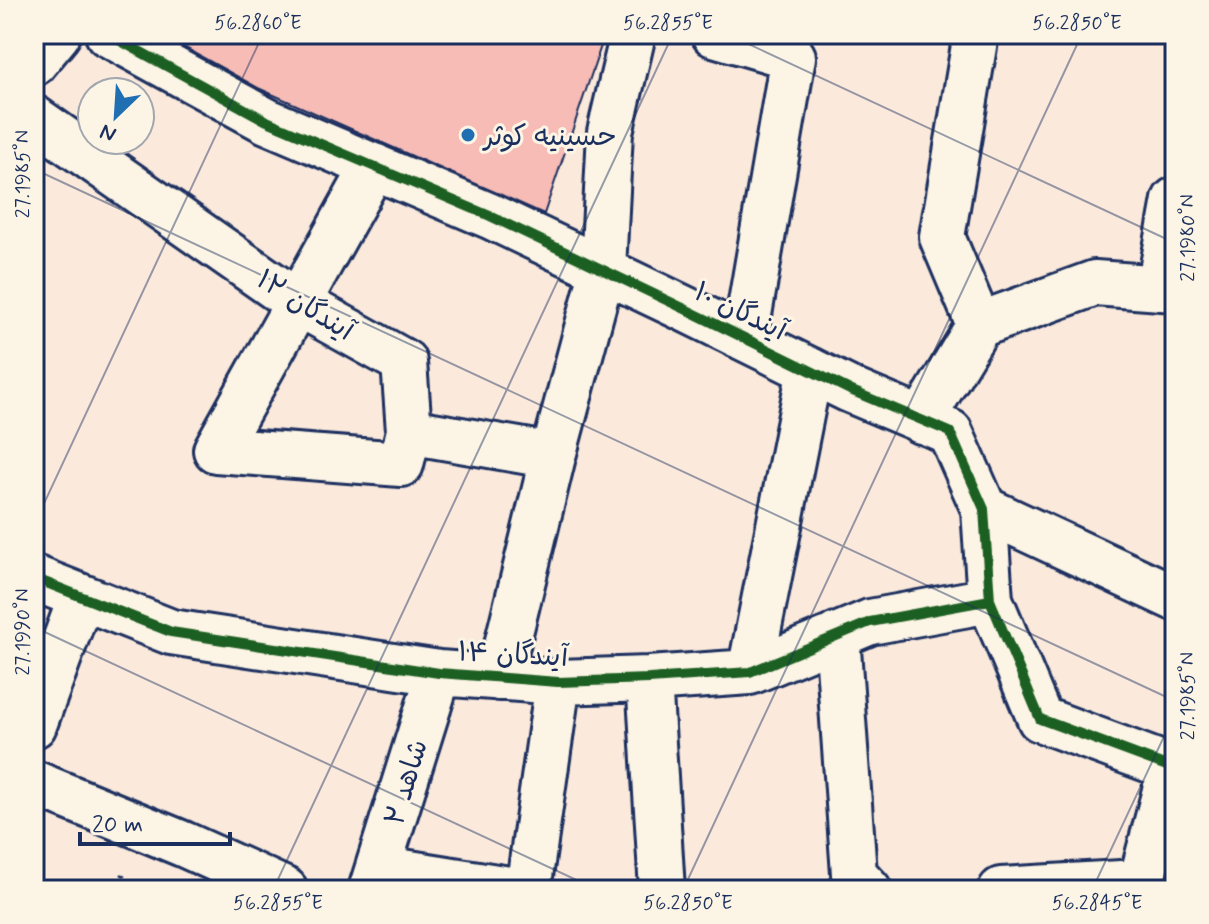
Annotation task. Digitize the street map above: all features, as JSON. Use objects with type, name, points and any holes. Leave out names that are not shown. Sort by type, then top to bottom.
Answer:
[{"type":"street","points":[[34,63],[58,34]]},
{"type":"street","name":"آیندگان ۱۰","points":[[108,34],[267,121],[490,216],[850,390],[950,432],[984,509],[990,600],[1040,719],[1173,769]]},
{"type":"street","points":[[499,678],[603,269],[610,132],[633,34]]},
{"type":"street","points":[[714,34],[793,57],[745,338]]},
{"type":"street","points":[[976,34],[942,237],[979,325]]},
{"type":"street","name":"آیندگان ۱۲","points":[[34,118],[298,303],[404,362],[409,431]]},
{"type":"street","points":[[374,166],[216,450],[401,464],[409,431],[553,456]]},
{"type":"street","points":[[921,421],[979,325],[1095,283],[1167,289],[1175,200]]},
{"type":"street","points":[[750,672],[810,370]]},
{"type":"street","points":[[984,509],[1175,598]]},
{"type":"street","name":"آیندگان ۱۴","points":[[34,578],[171,632],[439,673],[558,682],[750,672],[870,622],[990,600]]},
{"type":"street","points":[[34,725],[81,597]]},
{"type":"street","points":[[837,635],[854,874],[869,890]]},
{"type":"street","name":"شاهد ۲","points":[[374,879],[439,673]]},
{"type":"street","points":[[649,679],[662,890]]},
{"type":"street","points":[[528,890],[558,682]]},
{"type":"street","points":[[1001,890],[1139,886],[1173,769]]},
{"type":"street","points":[[34,783],[172,839],[285,890]]},
{"type":"street","points":[[374,879],[516,890]]},
{"type":"building","name":"حسینیه کوثر","points":[[160,34],[605,34],[544,214],[258,88]]},
{"type":"cycle path","points":[[108,34],[267,121],[490,216],[850,390],[950,432],[984,509],[990,600],[1040,719],[1175,769]]},
{"type":"cycle path","points":[[34,578],[171,632],[439,673],[558,682],[750,672],[870,622],[990,600]]},
{"type":"place","name":"حسینیه کوثر","points":[[468,135]]}]
